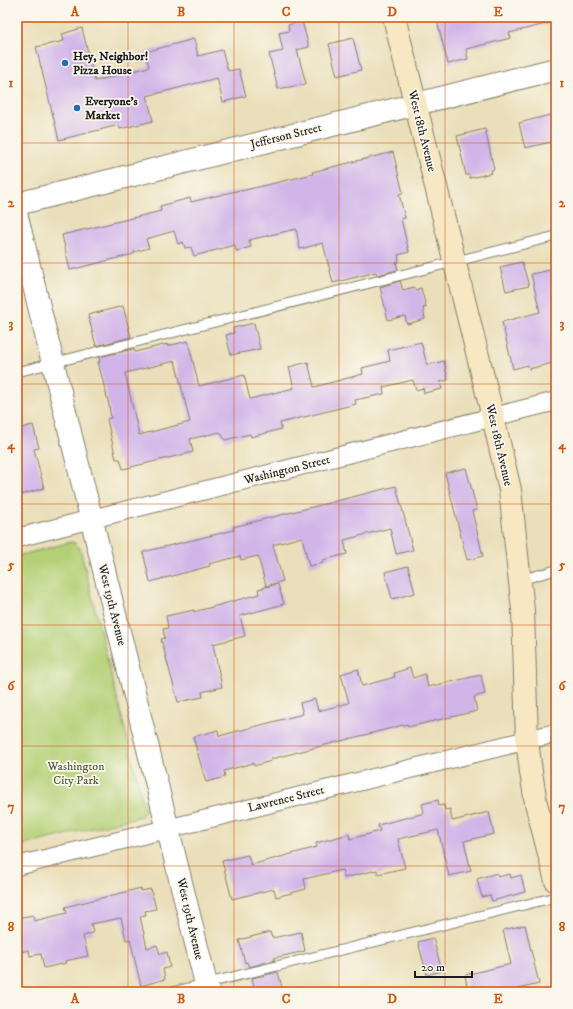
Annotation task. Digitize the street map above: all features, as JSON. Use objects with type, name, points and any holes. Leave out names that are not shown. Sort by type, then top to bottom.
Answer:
[{"type":"main road","name":"West 18th Avenue","points":[[394,17],[510,490],[520,580],[527,740],[536,803],[556,881]]},
{"type":"street","name":"Jefferson Street","points":[[17,204],[556,68]]},
{"type":"street","name":"West 19th Avenue","points":[[17,217],[207,988]]},
{"type":"street","name":"Washington Street","points":[[17,538],[556,401]]},
{"type":"street","name":"Lawrence Street","points":[[17,866],[556,733]]},
{"type":"lane","points":[[17,372],[556,236]]},
{"type":"lane","points":[[520,580],[556,570]]},
{"type":"lane","points":[[172,992],[207,988],[556,898]]},
{"type":"green space","name":"Washington City Park","points":[[71,542],[75,543],[80,548],[145,811],[141,816],[17,847],[17,556]]},
{"type":"building","points":[[436,17],[550,17],[550,23],[509,33],[511,38],[466,49],[468,59],[448,64]]},
{"type":"building","points":[[302,21],[309,47],[297,50],[306,84],[278,89],[269,54],[283,51],[279,33],[289,31],[288,25]]},
{"type":"building","points":[[82,28],[95,81],[149,67],[145,52],[194,39],[198,56],[222,50],[228,71],[239,69],[246,96],[223,102],[217,78],[147,96],[153,121],[120,129],[119,125],[59,140],[36,47],[64,41],[62,34]]},
{"type":"building","points":[[353,38],[361,70],[337,76],[329,44]]},
{"type":"building","points":[[550,115],[552,121],[556,120],[556,141],[525,148],[519,123]]},
{"type":"building","points":[[485,129],[494,169],[491,170],[492,173],[470,178],[469,175],[466,175],[457,136]]},
{"type":"building","points":[[393,152],[403,193],[399,194],[405,218],[401,219],[409,252],[398,255],[399,262],[396,262],[398,270],[377,275],[376,272],[333,283],[323,243],[300,249],[296,229],[249,240],[251,247],[236,251],[235,245],[194,256],[191,247],[185,248],[183,242],[178,244],[174,231],[146,239],[149,248],[134,252],[134,254],[70,270],[62,235],[161,211],[160,206],[190,198],[191,202],[241,191],[313,174],[312,172]]},
{"type":"building","points":[[522,262],[529,286],[506,291],[500,267]]},
{"type":"building","points":[[556,269],[556,362],[529,369],[528,365],[513,369],[502,322],[540,312],[531,274]]},
{"type":"building","points":[[400,281],[403,290],[414,287],[415,290],[421,288],[426,307],[423,308],[425,319],[407,324],[405,316],[388,320],[380,287]]},
{"type":"building","points":[[123,306],[131,337],[96,346],[88,315]]},
{"type":"building","points":[[254,323],[260,349],[231,355],[226,335],[234,333],[233,328]]},
{"type":"building","points":[[188,341],[199,386],[244,375],[250,399],[294,388],[289,367],[308,362],[314,387],[363,374],[362,368],[390,361],[388,350],[421,342],[427,365],[444,361],[448,380],[440,382],[442,389],[424,393],[423,388],[416,390],[413,380],[383,387],[384,394],[355,400],[356,404],[280,423],[281,429],[251,437],[250,434],[225,440],[220,432],[190,439],[193,452],[123,469],[120,459],[116,459],[107,419],[111,418],[98,362],[100,362],[99,357],[134,349],[135,352],[167,344],[167,346]],"holes":[[[175,361],[190,422],[139,435],[125,373]]]},
{"type":"building","points":[[33,425],[39,448],[34,449],[44,488],[17,496],[17,429]]},
{"type":"building","points":[[466,468],[477,510],[472,511],[483,556],[467,560],[445,473]]},
{"type":"building","points":[[396,486],[413,550],[396,554],[390,528],[344,540],[347,554],[323,560],[323,563],[309,566],[302,537],[273,545],[283,581],[266,586],[258,556],[241,560],[240,556],[209,564],[210,566],[150,582],[143,552],[234,530],[233,527]]},
{"type":"building","points":[[408,566],[415,593],[392,599],[385,572]]},
{"type":"building","points":[[278,584],[284,604],[240,616],[245,636],[213,644],[222,687],[202,692],[203,697],[178,702],[161,639],[165,638],[163,629],[168,628],[166,616],[194,610],[194,612],[259,594],[258,589]]},
{"type":"building","points":[[410,668],[413,678],[425,674],[428,687],[481,675],[485,694],[474,697],[477,711],[408,727],[407,724],[271,759],[271,761],[254,766],[253,763],[224,771],[225,777],[206,782],[193,737],[218,730],[219,736],[303,714],[300,703],[315,699],[318,711],[349,703],[341,674],[358,669],[362,686],[395,677],[394,673]]},
{"type":"building","points":[[438,800],[439,806],[444,805],[445,810],[450,809],[452,821],[489,812],[494,834],[464,841],[471,871],[449,876],[438,830],[398,839],[405,868],[378,874],[377,870],[344,878],[342,870],[304,879],[306,889],[276,897],[274,889],[232,899],[222,861],[248,855],[251,865],[317,847],[316,843],[349,834],[350,839],[380,831],[378,825],[421,814],[424,812],[422,804]]},
{"type":"building","points":[[497,873],[498,877],[510,874],[511,878],[521,875],[525,892],[492,901],[490,895],[482,897],[477,879]]},
{"type":"building","points":[[141,888],[141,891],[151,889],[156,909],[145,911],[146,915],[140,916],[147,948],[157,945],[160,954],[167,952],[170,967],[163,969],[165,979],[141,986],[130,939],[126,940],[121,918],[91,924],[93,933],[83,936],[88,956],[65,961],[66,963],[44,968],[41,954],[30,956],[29,950],[17,953],[17,918],[33,915],[34,921],[67,913],[65,907]]},
{"type":"building","points":[[525,925],[539,984],[506,992],[468,992],[465,975],[511,964],[503,930]]},
{"type":"building","points":[[270,932],[272,938],[301,932],[305,951],[274,958],[275,960],[249,967],[247,962],[245,963],[239,940]]},
{"type":"building","points":[[433,938],[442,971],[427,975],[418,942]]},
{"type":"building","points":[[278,972],[283,992],[255,992],[252,978]]},
{"type":"place","name":"Hey, Neighbor! Pizza House","points":[[65,63]]},
{"type":"place","name":"Everyone's Market","points":[[77,108]]}]
